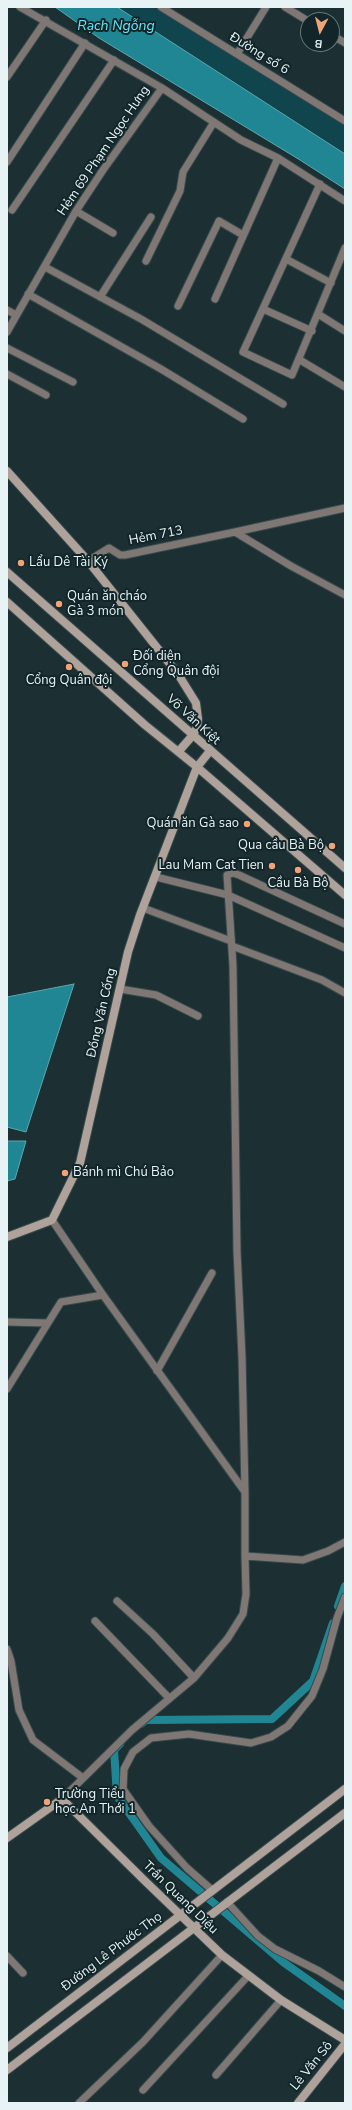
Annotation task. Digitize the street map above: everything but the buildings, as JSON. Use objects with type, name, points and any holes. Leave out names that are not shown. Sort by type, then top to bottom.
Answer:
[{"type":"street","points":[[20,7],[46,20],[162,88],[241,140],[278,158],[345,201]]},
{"type":"street","name":"Đường số 6","points":[[161,7],[345,120]]},
{"type":"street","points":[[237,54],[266,7]]},
{"type":"street","points":[[285,7],[300,16]]},
{"type":"street","points":[[7,76],[46,20]]},
{"type":"street","points":[[7,162],[85,43]]},
{"type":"street","points":[[12,210],[114,60]]},
{"type":"street","name":"Hẻm 69 Phạm Ngọc Hưng","points":[[7,332],[76,211],[103,170],[162,88]]},
{"type":"street","points":[[146,261],[180,191],[183,172],[214,122]]},
{"type":"street","points":[[215,299],[278,158]]},
{"type":"street","points":[[320,184],[243,352],[292,375],[300,360],[345,248]]},
{"type":"street","points":[[76,211],[114,233]]},
{"type":"street","points":[[100,297],[151,217]]},
{"type":"street","points":[[178,306],[219,221],[244,235]]},
{"type":"street","points":[[286,259],[331,283]]},
{"type":"street","points":[[45,267],[175,339],[283,404]]},
{"type":"street","points":[[28,294],[168,373],[243,419]]},
{"type":"street","points":[[263,309],[312,331]]},
{"type":"street","points":[[7,310],[16,315]]},
{"type":"street","points":[[318,314],[345,331]]},
{"type":"street","points":[[7,348],[73,382]]},
{"type":"street","points":[[300,360],[345,387]]},
{"type":"street","points":[[7,374],[46,395]]},
{"type":"street","points":[[7,471],[88,561],[178,674],[196,703],[198,719],[197,727],[194,735],[178,751]]},
{"type":"street","name":"Hẻm 713","points":[[88,561],[109,548],[120,555],[125,555],[345,508]]},
{"type":"street","points":[[235,532],[291,566],[345,595]]},
{"type":"street","name":"Võ Văn Kiệt","points":[[7,572],[345,868]]},
{"type":"street","points":[[7,602],[145,725],[197,767],[345,895]]},
{"type":"street","name":"Đồng Văn Cống","points":[[52,1220],[80,1163],[128,952],[143,908],[197,767],[210,751]]},
{"type":"street","points":[[7,1838],[62,1800],[132,1730],[194,1678],[228,1638],[244,1614],[246,1594],[242,1357],[237,1251],[232,943],[227,875],[236,874],[345,924]]},
{"type":"street","points":[[156,877],[228,895],[345,948]]},
{"type":"street","points":[[143,908],[322,980],[345,993]]},
{"type":"street","points":[[120,989],[156,995],[198,1016]]},
{"type":"street","points":[[7,1237],[52,1220],[102,1295],[245,1492]]},
{"type":"street","points":[[157,1371],[212,1273]]},
{"type":"street","points":[[7,1389],[61,1302],[102,1295]]},
{"type":"street","points":[[7,1322],[47,1323]]},
{"type":"street","points":[[245,1556],[303,1560],[328,1551],[345,1542]]},
{"type":"street","points":[[212,1891],[187,1868],[149,1826],[122,1789],[124,1769],[132,1752],[151,1738],[189,1734],[251,1743],[271,1737],[288,1726],[312,1696],[324,1669],[337,1618],[345,1597]]},
{"type":"street","points":[[117,1601],[153,1634],[194,1678]]},
{"type":"street","points":[[95,1621],[169,1698]]},
{"type":"street","points":[[7,1649],[12,1661],[19,1710],[33,1740],[83,1778]]},
{"type":"street","name":"Đường Lê Phước Thọ","points":[[7,2048],[345,1788]]},
{"type":"street","name":"Trần Quang Diệu","points":[[62,1800],[222,1955],[281,2000],[345,2040]]},
{"type":"street","points":[[7,2070],[345,1813]]},
{"type":"street","points":[[225,1904],[258,1936],[275,1948],[319,1971],[345,1987]]},
{"type":"street","points":[[79,2103],[143,2042],[222,1955]]},
{"type":"street","points":[[7,1956],[23,1973]]},
{"type":"street","points":[[143,2090],[248,1976]]},
{"type":"street","points":[[216,2075],[281,2000]]},
{"type":"street","name":"Lê Văn Sô","points":[[298,2103],[345,2044]]},
{"type":"shaded area","points":[[117,7],[154,7],[345,125],[345,154]]},
{"type":"water","name":"Rạch Ngỗng","points":[[55,7],[117,7],[345,154],[345,189],[99,38]]},
{"type":"water","points":[[74,984],[26,1132],[7,1127],[7,997]]},
{"type":"water","points":[[7,1141],[26,1141],[15,1179],[7,1181]]},
{"type":"waterway","points":[[338,1606],[345,1586]]},
{"type":"waterway","points":[[141,1724],[146,1720],[272,1719],[313,1681],[333,1623]]},
{"type":"waterway","points":[[120,1744],[114,1750],[117,1796],[161,1858],[283,1962],[345,2006]]},
{"type":"place","name":"Lẩu Dê Tài Ký","points":[[21,563]]},
{"type":"place","name":"Quán ăn cháo Gà 3 món","points":[[59,604]]},
{"type":"place","name":"Đối diện Cổng Quân đội","points":[[125,664]]},
{"type":"place","name":"Cổng Quân đội","points":[[69,667]]},
{"type":"place","name":"Quán ăn Gà sao","points":[[247,824]]},
{"type":"place","name":"Qua cầu Bà Bộ","points":[[332,846]]},
{"type":"place","name":"Lau Mam Cat Tien","points":[[272,866]]},
{"type":"place","name":"Cầu Bà Bộ","points":[[298,870]]},
{"type":"place","name":"Bánh mì Chú Bảo","points":[[65,1173]]},
{"type":"place","name":"Trường Tiểu học An Thới 1","points":[[47,1802]]}]
